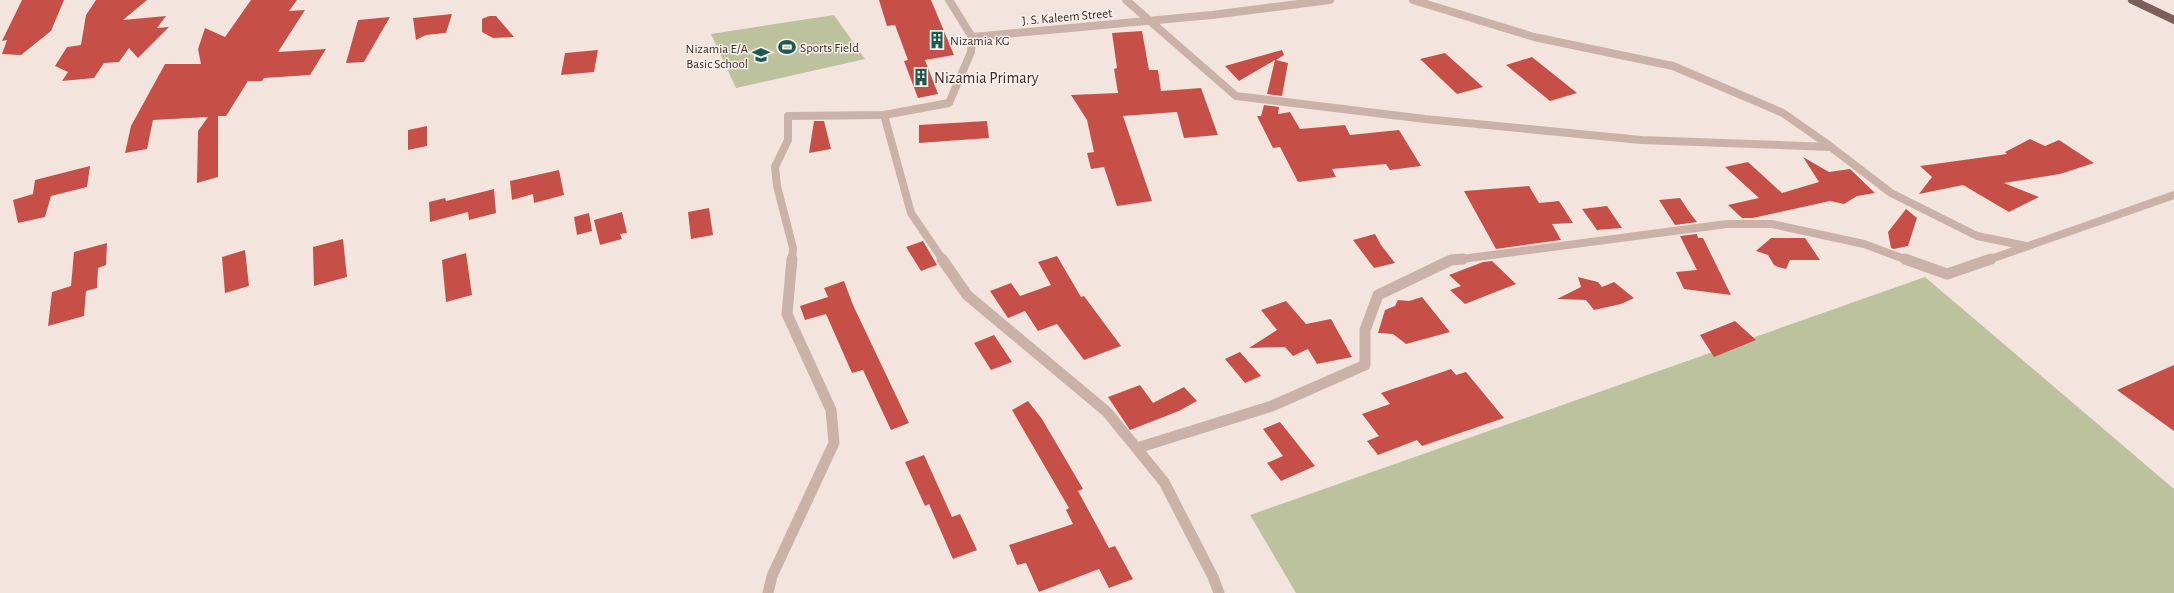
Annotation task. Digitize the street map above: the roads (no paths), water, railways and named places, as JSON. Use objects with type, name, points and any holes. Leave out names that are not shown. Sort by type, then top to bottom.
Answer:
[{"type":"main road","points":[[2132,0],[2174,20]]},
{"type":"street","points":[[768,593],[772,576],[834,443],[831,410],[787,314],[793,248],[777,186],[775,167],[788,140],[788,116],[884,115],[949,103],[971,52],[972,37],[949,0]]},
{"type":"street","points":[[1126,0],[1152,21],[1236,96],[1425,119],[1641,140],[1831,147]]},
{"type":"street","name":"J. S. Kaleem Street","points":[[972,37],[1152,21],[1291,2],[1330,0]]},
{"type":"street","points":[[1413,0],[1534,36],[1673,66],[1783,113],[1898,197],[1977,236],[2026,246]]},
{"type":"street","points":[[884,115],[911,213],[967,295],[1107,412],[1164,482],[1214,577],[1219,593]]},
{"type":"street","points":[[1136,448],[1272,406],[1365,365],[1365,330],[1378,295],[1451,260],[1516,253],[1727,224],[1772,224],[1864,244],[1947,274],[2174,195]]},
{"type":"place","name":"Nizamia KG","points":[[937,40]]},
{"type":"place","name":"Sports Field","points":[[787,47]]},
{"type":"place","name":"Nizamia E/A Basic School","points":[[761,55]]},
{"type":"place","name":"Nizamia Primary","points":[[921,77]]}]
